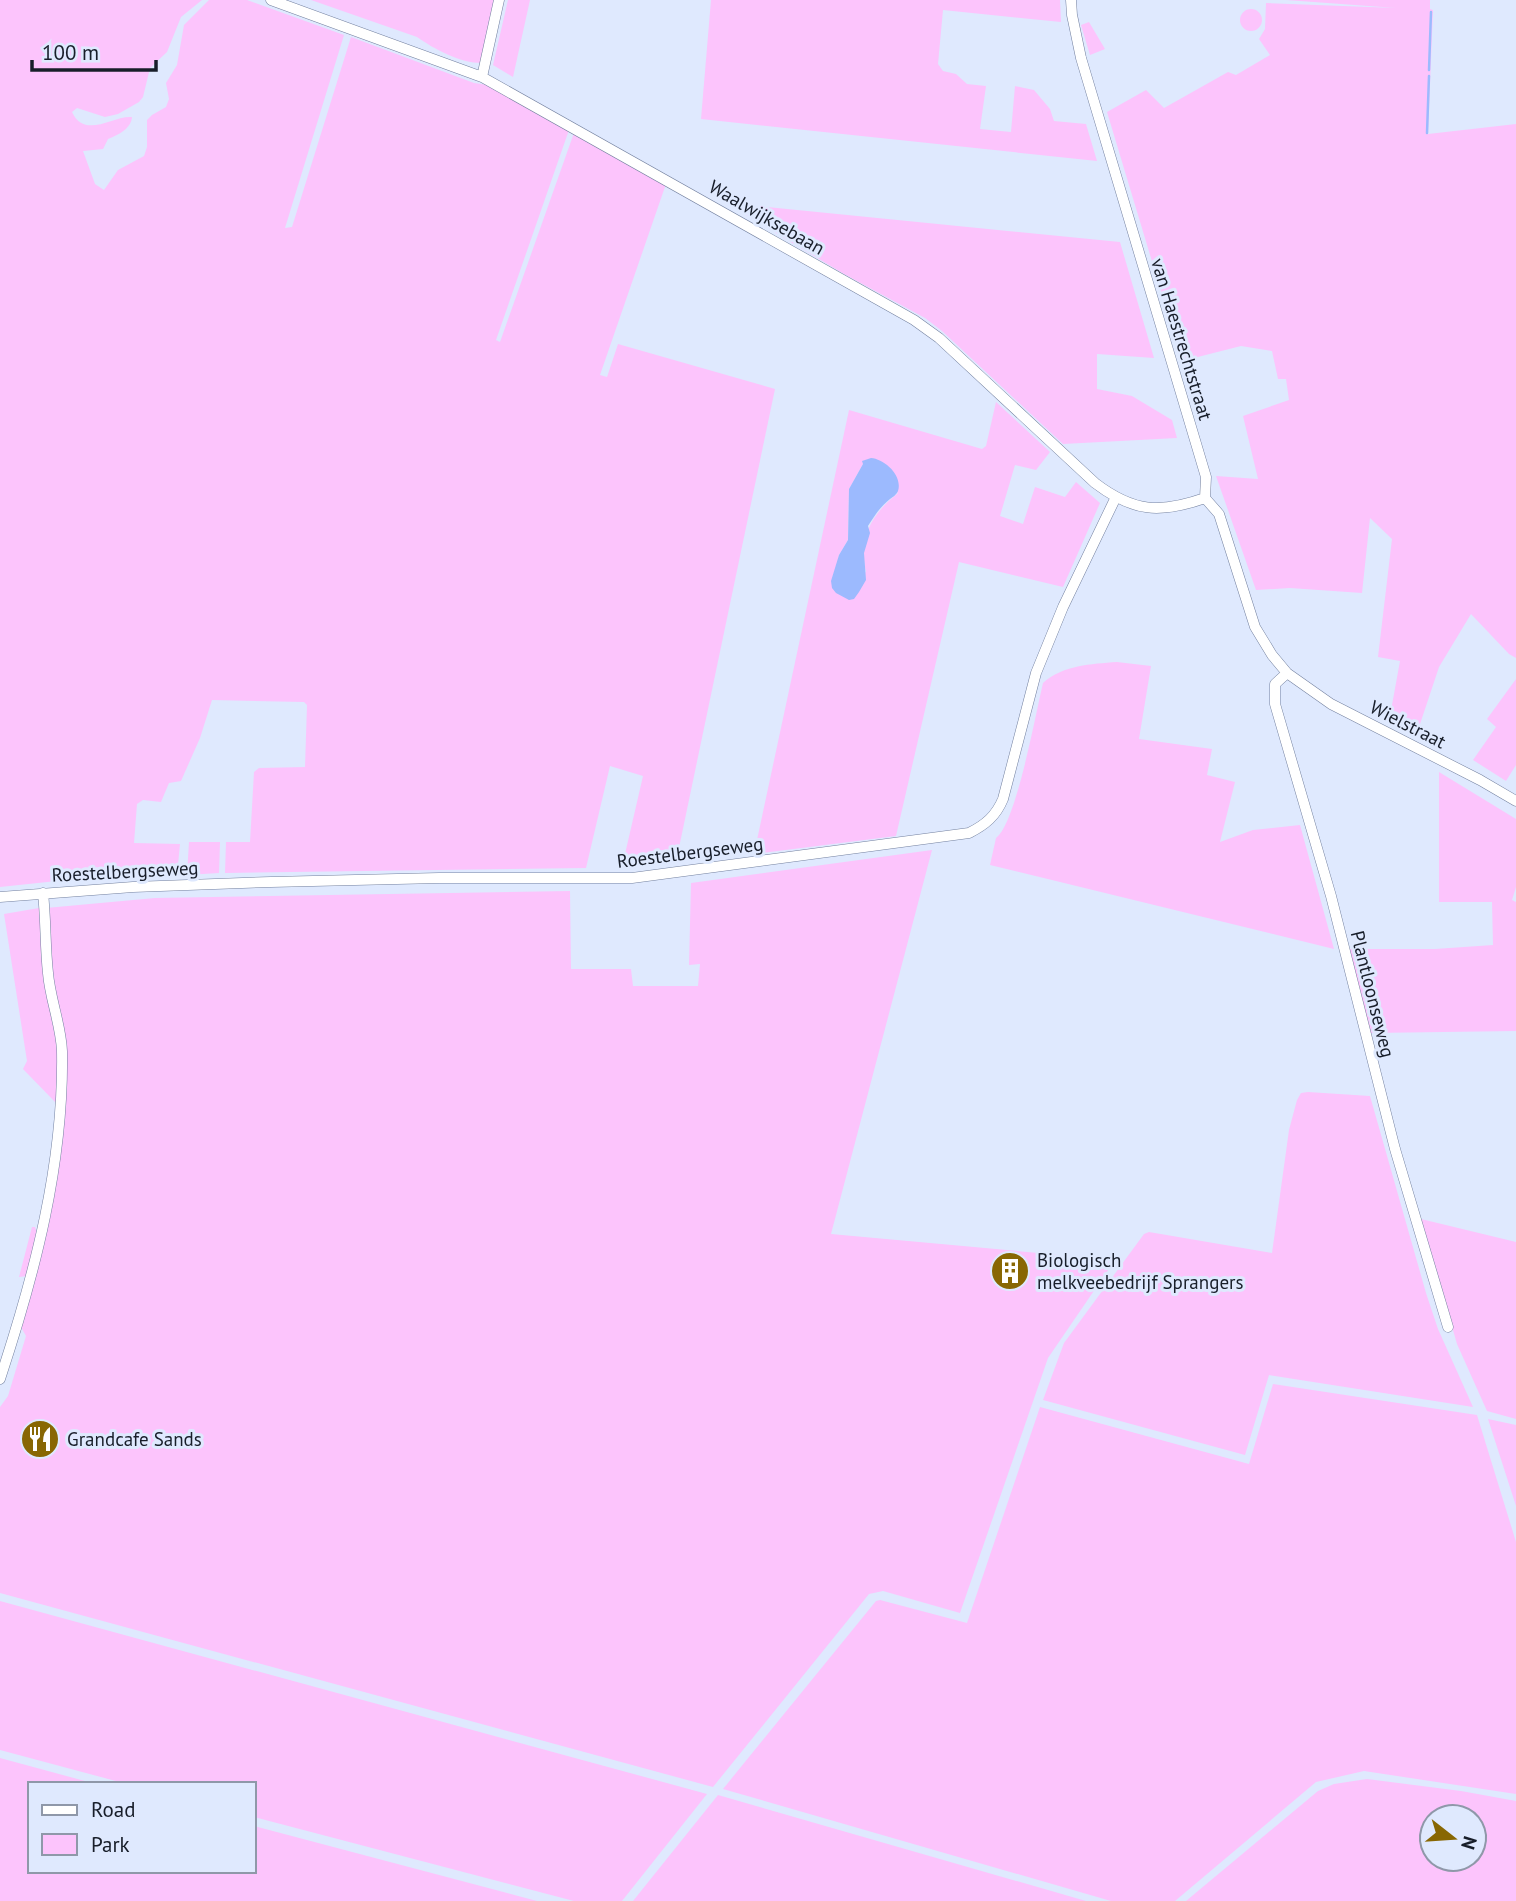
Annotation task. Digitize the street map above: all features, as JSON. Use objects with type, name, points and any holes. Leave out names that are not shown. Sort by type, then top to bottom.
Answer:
[{"type":"street","name":"Waalwijksebaan","points":[[271,0],[482,77],[925,327],[1115,499],[1141,507],[1164,508],[1205,498]]},
{"type":"street","points":[[482,77],[499,0]]},
{"type":"street","name":"van Haestrechtstraat","points":[[1071,0],[1081,58],[1206,477],[1205,498],[1219,514],[1255,627],[1287,673]]},
{"type":"street","name":"Roestelbergseweg","points":[[0,897],[133,887],[439,877],[632,878],[969,832],[988,821],[996,813],[1003,799],[1028,699],[1040,663],[1063,607],[1115,499]]},
{"type":"street","name":"Wielstraat","points":[[1287,673],[1331,704],[1516,801]]},
{"type":"street","name":"Plantloonseweg","points":[[1287,673],[1275,684],[1275,704],[1331,896],[1395,1149],[1448,1327]]},
{"type":"street","name":"Roestelbergseweg","points":[[0,1379],[37,1253],[57,1150],[60,1120],[62,1047],[48,975],[43,893]]},
{"type":"green space","points":[[0,0],[202,0],[181,17],[167,52],[150,68],[143,97],[139,102],[118,114],[105,117],[77,108],[72,112],[84,124],[92,125],[132,117],[127,128],[108,139],[103,149],[83,151],[95,184],[104,190],[118,170],[144,156],[147,147],[147,120],[166,107],[169,99],[166,83],[177,65],[184,25],[209,0],[247,0],[344,35],[285,228],[292,227],[351,37],[474,83],[488,85],[570,127],[496,340],[500,342],[575,130],[667,181],[600,375],[607,377],[618,344],[775,389],[676,862],[622,867],[643,776],[610,766],[586,868],[225,873],[226,842],[250,842],[254,772],[259,768],[305,767],[307,705],[304,702],[212,700],[200,738],[181,781],[169,783],[161,802],[143,800],[137,804],[134,843],[180,844],[177,875],[76,879],[0,887]]},
{"type":"green space","points":[[311,0],[497,2],[482,63],[456,58],[417,37]]},
{"type":"green space","points":[[508,0],[530,0],[513,77],[493,65]]},
{"type":"green space","points":[[711,0],[1060,0],[1061,22],[943,10],[938,64],[943,71],[956,74],[967,84],[986,86],[980,129],[1011,132],[1015,86],[1034,90],[1050,109],[1054,121],[1086,124],[1097,161],[701,119]]},
{"type":"green space","points":[[1286,0],[1430,0],[1430,9],[1433,10],[1428,134],[1516,124],[1516,658],[1471,614],[1439,667],[1418,730],[1390,716],[1400,661],[1378,657],[1392,539],[1370,518],[1362,593],[1290,588],[1256,590],[1216,476],[1258,479],[1243,416],[1289,400],[1286,379],[1278,379],[1272,351],[1241,346],[1182,361],[1107,112],[1146,90],[1164,108],[1228,72],[1236,75],[1270,55],[1259,39],[1265,29],[1266,3],[1396,8]]},
{"type":"green space","points":[[1251,9],[1259,12],[1262,20],[1259,28],[1251,31],[1243,28],[1240,20],[1243,12]]},
{"type":"green space","points":[[1089,22],[1105,49],[1090,55],[1081,25]]},
{"type":"green space","points":[[726,203],[1120,242],[1154,358],[1097,354],[1097,389],[1132,396],[1172,420],[1177,438],[1063,444],[925,318],[844,274]]},
{"type":"green space","points":[[996,402],[1050,452],[1036,470],[1015,465],[1000,516],[1023,524],[1035,487],[1065,497],[1076,482],[1100,503],[1063,587],[959,562],[896,836],[754,854],[849,410],[982,449],[986,446]],"holes":[[[863,464],[898,493],[881,509],[869,527],[864,548],[866,572],[832,578],[839,555],[848,540],[849,489]]]},
{"type":"green space","points":[[1117,662],[1151,666],[1139,739],[1212,749],[1207,775],[1235,782],[1220,842],[1253,830],[1300,825],[1334,949],[990,865],[996,838],[1011,812],[1018,790],[1043,683],[1068,669]]},
{"type":"green space","points":[[1516,679],[1516,765],[1506,781],[1473,760],[1496,727],[1487,719]]},
{"type":"green space","points":[[1439,772],[1516,819],[1516,887],[1512,900],[1516,902],[1516,1031],[1371,1033],[1349,949],[1435,949],[1493,945],[1492,902],[1439,902]]},
{"type":"green space","points":[[189,842],[220,842],[219,873],[187,875]]},
{"type":"green space","points":[[932,850],[831,1234],[1115,1260],[1048,1358],[960,1613],[883,1591],[869,1594],[713,1787],[0,1593],[0,1407],[8,1396],[26,1336],[21,1327],[64,1115],[46,908],[155,898],[570,891],[571,969],[631,969],[633,986],[698,986],[700,964],[689,965],[691,883]]},
{"type":"green space","points":[[39,908],[44,982],[57,1045],[57,1104],[23,1069],[27,1061],[4,914]]},
{"type":"green space","points":[[1301,1093],[1370,1096],[1426,1293],[1438,1329],[1473,1407],[1269,1375],[1245,1455],[1043,1400],[1064,1343],[1144,1234],[1149,1232],[1272,1253],[1289,1130],[1297,1100]]},
{"type":"green space","points":[[1421,1219],[1516,1242],[1516,1419],[1487,1411],[1457,1344]]},
{"type":"green space","points":[[32,1227],[35,1227],[37,1233],[28,1276],[19,1277]]},
{"type":"green space","points":[[1273,1384],[1477,1415],[1516,1542],[1516,1794],[1364,1771],[1316,1782],[1175,1901],[1111,1901],[723,1789],[876,1601],[967,1623],[1040,1407],[1249,1464]]},
{"type":"green space","points":[[1488,1419],[1516,1425],[1516,1506]]},
{"type":"green space","points":[[0,1601],[707,1794],[622,1901],[574,1901],[256,1818],[256,1782],[120,1782],[0,1750]]},
{"type":"green space","points":[[0,1758],[89,1782],[28,1782],[28,1873],[256,1873],[256,1827],[537,1901],[0,1901]]},
{"type":"green space","points":[[1367,1779],[1516,1801],[1516,1901],[1186,1901],[1318,1791],[1334,1784]]},
{"type":"green space","points":[[718,1795],[1086,1901],[633,1901]]},
{"type":"water","points":[[871,458],[881,461],[891,469],[899,485],[895,495],[880,508],[868,526],[870,533],[864,553],[866,580],[854,599],[849,600],[836,593],[831,581],[839,555],[848,540],[849,489],[863,464],[862,461]]},
{"type":"waterway","points":[[1429,70],[1431,12]]},
{"type":"waterway","points":[[1427,133],[1429,76]]},
{"type":"place","name":"Biologisch melkveebedrijf Sprangers","points":[[1010,1271]]},
{"type":"place","name":"Grandcafe Sands","points":[[40,1439]]}]
